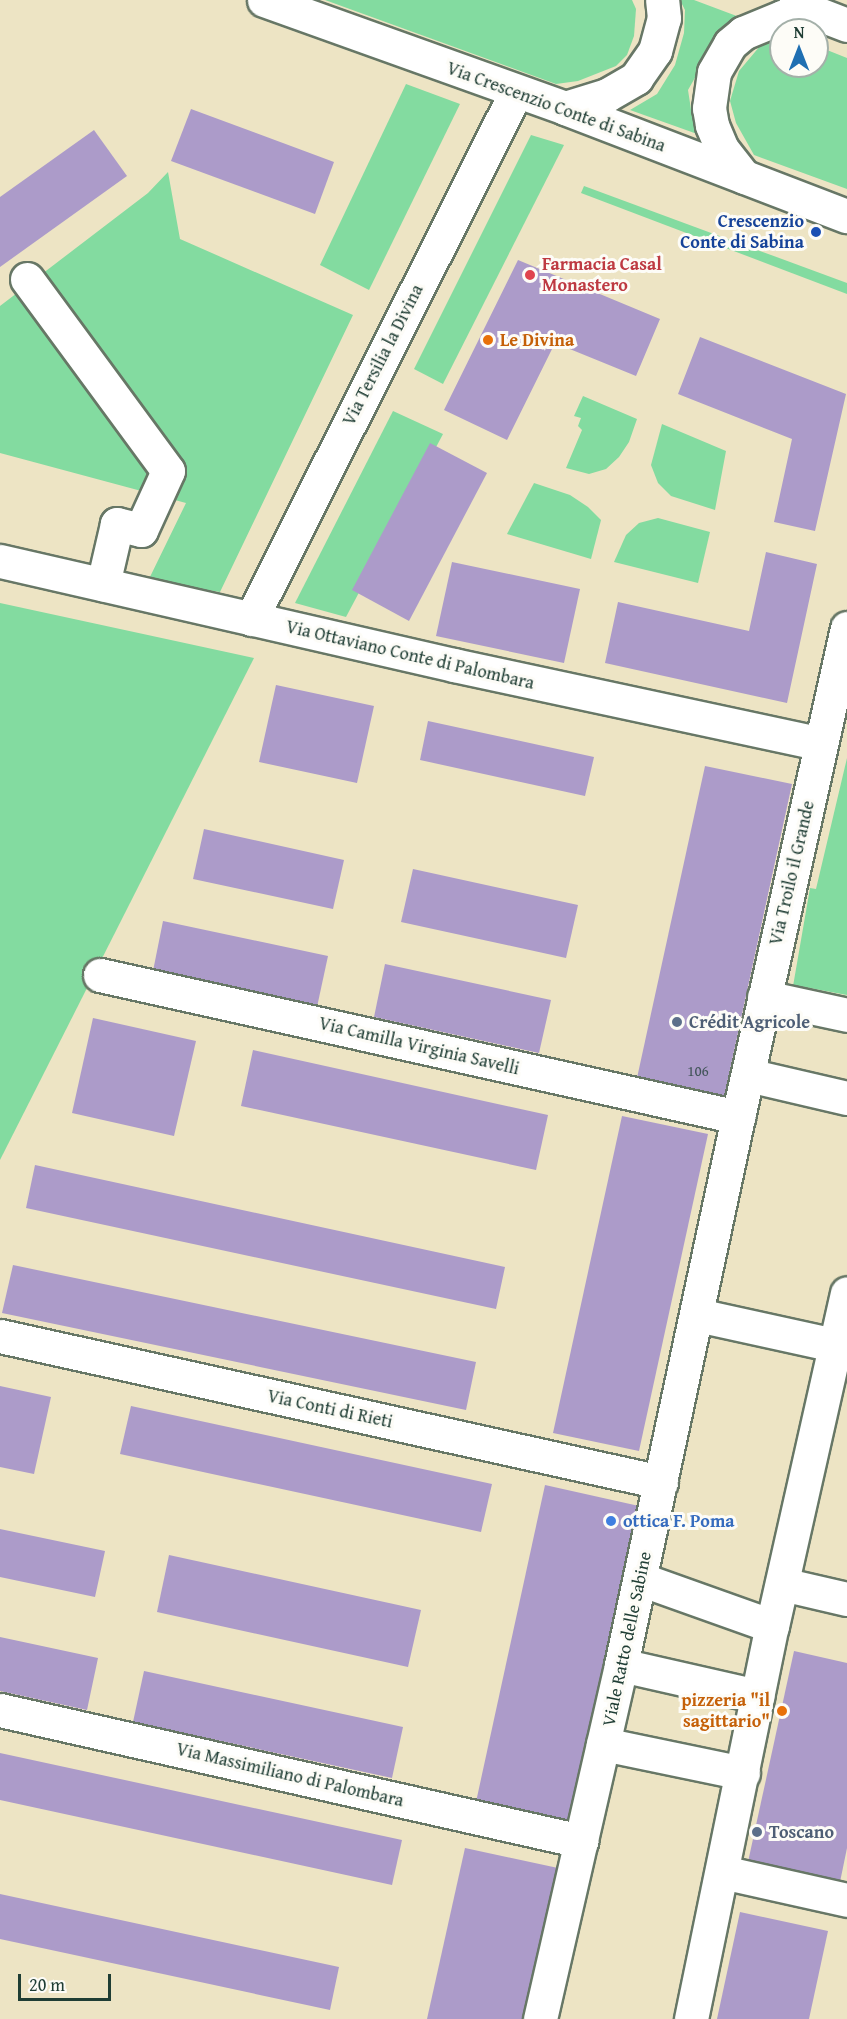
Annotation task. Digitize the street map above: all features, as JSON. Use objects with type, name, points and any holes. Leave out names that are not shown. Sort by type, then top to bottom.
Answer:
[{"type":"street","name":"Via Crescenzio Conte di Sabina","points":[[264,0],[565,108],[847,216]]},
{"type":"street","points":[[565,108],[607,95],[636,78],[656,51],[664,18],[662,0]]},
{"type":"street","points":[[783,0],[847,25]]},
{"type":"street","points":[[744,177],[722,149],[712,125],[709,108],[714,72],[730,44],[743,33],[782,17],[815,13]]},
{"type":"street","name":"Via Tersilia la Divina","points":[[251,619],[516,92]]},
{"type":"street","points":[[27,279],[168,471],[141,530],[117,524],[103,584]]},
{"type":"street","name":"Via Ottaviano Conte di Palombara","points":[[0,561],[251,619],[821,744]]},
{"type":"street","name":"Via Troilo il Grande","points":[[738,1117],[847,628]]},
{"type":"street","name":"Via Camilla Virginia Savelli","points":[[100,975],[738,1117]]},
{"type":"street","points":[[764,997],[847,1016]]},
{"type":"street","points":[[748,1075],[847,1098]]},
{"type":"street","name":"Viale Ratto delle Sabine","points":[[540,2019],[640,1579],[738,1117]]},
{"type":"street","points":[[691,2019],[772,1626],[847,1293]]},
{"type":"street","points":[[696,1315],[835,1345]]},
{"type":"street","name":"Via Conti di Rieti","points":[[0,1336],[661,1482]]},
{"type":"street","points":[[640,1579],[772,1626]]},
{"type":"street","points":[[782,1584],[847,1599]]},
{"type":"street","points":[[621,1665],[758,1696]]},
{"type":"street","name":"Via Massimiliano di Palombara","points":[[0,1710],[581,1841]]},
{"type":"street","points":[[603,1744],[743,1773]]},
{"type":"street","points":[[722,1872],[847,1900]]},
{"type":"green space","points":[[325,0],[632,0],[636,9],[634,36],[627,55],[616,66],[578,81],[556,84]]},
{"type":"green space","points":[[680,0],[694,0],[742,18],[717,39],[688,90],[692,116],[700,135],[630,110],[657,94],[675,65],[684,33],[685,10]]},
{"type":"green space","points":[[769,43],[769,78],[829,78],[829,51],[847,58],[847,189],[754,155],[736,123],[730,101],[739,71],[760,46]]},
{"type":"green space","points":[[406,84],[460,104],[369,290],[320,265]]},
{"type":"green space","points":[[531,135],[564,145],[443,384],[414,369]]},
{"type":"green space","points":[[168,172],[180,239],[353,315],[220,592],[148,581],[186,503],[0,453],[0,306],[148,193]]},
{"type":"green space","points":[[584,186],[847,283],[847,294],[581,193]]},
{"type":"green space","points":[[583,396],[637,419],[629,442],[619,457],[606,469],[589,474],[566,468],[582,430],[578,426],[581,418],[574,416]]},
{"type":"green space","points":[[393,411],[443,434],[346,617],[295,603]]},
{"type":"green space","points":[[662,424],[726,451],[715,510],[671,496],[658,483],[651,465]]},
{"type":"green space","points":[[534,483],[570,495],[588,507],[601,520],[591,559],[507,534]]},
{"type":"green space","points":[[658,518],[710,532],[698,583],[614,562],[626,535],[639,523]]},
{"type":"green space","points":[[0,603],[254,658],[0,1160]]},
{"type":"green space","points":[[847,758],[847,995],[799,986],[847,996],[847,1002],[792,992],[810,888],[816,889]]},
{"type":"building","points":[[191,109],[334,162],[315,214],[171,161]]},
{"type":"building","points":[[94,130],[127,176],[0,267],[0,197]]},
{"type":"building","points":[[518,260],[660,319],[636,376],[555,343],[507,440],[444,410]]},
{"type":"building","points":[[700,337],[846,394],[815,531],[774,522],[792,439],[678,394]]},
{"type":"building","points":[[430,443],[487,473],[409,621],[352,590]]},
{"type":"building","points":[[766,552],[817,564],[787,703],[605,663],[618,602],[749,631]]},
{"type":"building","points":[[452,562],[580,589],[564,663],[436,636]]},
{"type":"building","points":[[276,685],[374,706],[357,783],[259,762]]},
{"type":"building","points":[[428,721],[594,757],[585,796],[420,760]]},
{"type":"building","points":[[705,766],[792,784],[724,1097],[637,1078]]},
{"type":"building","points":[[204,829],[344,860],[333,909],[193,879]]},
{"type":"building","points":[[413,869],[578,905],[566,958],[401,922]]},
{"type":"building","points":[[163,921],[328,956],[317,1007],[153,971]]},
{"type":"building","points":[[385,964],[551,1000],[539,1053],[374,1017]]},
{"type":"building","points":[[93,1018],[196,1041],[174,1136],[72,1113]]},
{"type":"building","points":[[253,1050],[548,1115],[536,1170],[241,1106]]},
{"type":"building","points":[[622,1116],[708,1134],[639,1451],[553,1433]]},
{"type":"building","points":[[35,1165],[505,1267],[496,1309],[26,1208]]},
{"type":"building","points":[[13,1265],[476,1362],[466,1410],[2,1313]]},
{"type":"building","points":[[0,1386],[51,1397],[34,1474],[0,1467]]},
{"type":"building","points":[[131,1406],[492,1484],[481,1532],[120,1454]]},
{"type":"building","points":[[545,1485],[639,1506],[570,1823],[476,1802]]},
{"type":"building","points":[[0,1529],[105,1551],[95,1597],[0,1577]]},
{"type":"building","points":[[169,1555],[421,1610],[408,1667],[157,1612]]},
{"type":"building","points":[[0,1637],[98,1658],[87,1710],[0,1691]]},
{"type":"building","points":[[794,1651],[847,1663],[847,1848],[840,1882],[748,1862]]},
{"type":"building","points":[[144,1671],[403,1727],[392,1778],[133,1722]]},
{"type":"building","points":[[0,1753],[402,1840],[392,1885],[0,1800]]},
{"type":"building","points":[[465,1848],[558,1868],[525,2019],[427,2019]]},
{"type":"building","points":[[0,1894],[339,1967],[330,2010],[0,1939]]},
{"type":"building","points":[[740,1912],[828,1931],[809,2019],[717,2019]]},
{"type":"place","name":"Crescenzio Conte di Sabina","points":[[816,232]]},
{"type":"place","name":"Farmacia Casal Monastero","points":[[530,275]]},
{"type":"place","name":"Le Divina","points":[[488,340]]},
{"type":"place","name":"Crédit Agricole","points":[[677,1022]]},
{"type":"place","name":"ottica F. Poma","points":[[611,1521]]},
{"type":"place","name":"pizzeria \"il sagittario\"","points":[[782,1711]]},
{"type":"place","name":"Toscano","points":[[757,1832]]}]
